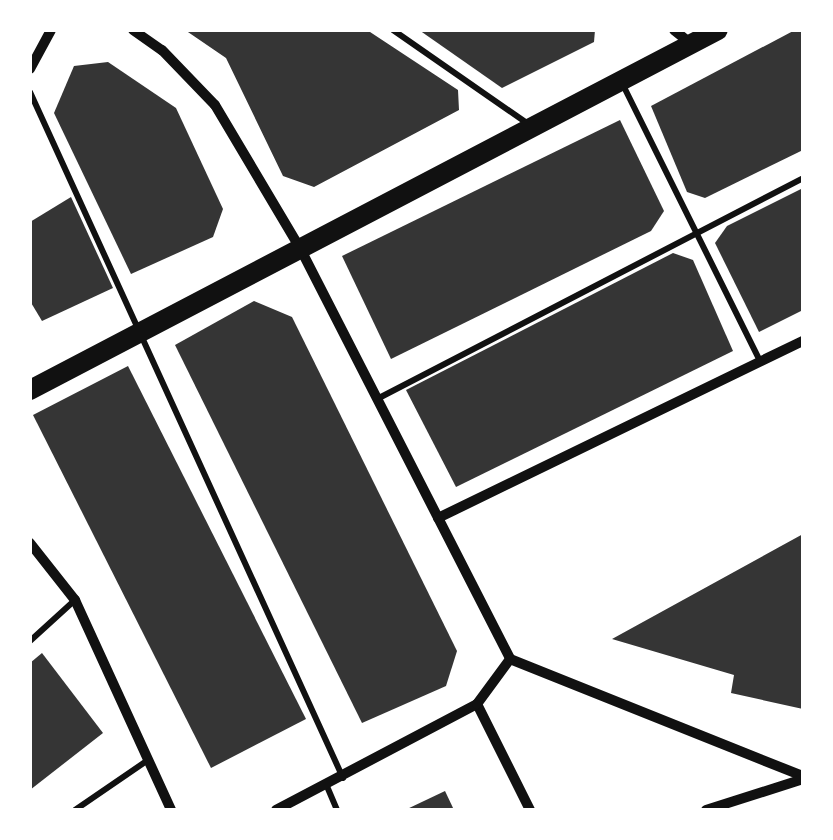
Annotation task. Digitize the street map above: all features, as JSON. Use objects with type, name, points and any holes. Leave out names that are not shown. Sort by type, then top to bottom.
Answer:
[{"type":"main road","points":[[30,390],[536,130],[622,82],[682,37],[718,30]]},
{"type":"street","points":[[30,69],[51,30]]},
{"type":"street","points":[[133,30],[162,50],[215,106],[300,248],[510,659],[803,778]]},
{"type":"street","points":[[438,518],[803,341]]},
{"type":"street","points":[[30,543],[75,600],[171,810]]},
{"type":"street","points":[[276,810],[343,779],[476,704],[510,659]]},
{"type":"street","points":[[476,704],[530,810]]},
{"type":"street","points":[[706,810],[803,778]]},
{"type":"lane","points":[[393,30],[536,130]]},
{"type":"lane","points":[[622,82],[760,362]]},
{"type":"lane","points":[[30,92],[343,779]]},
{"type":"lane","points":[[377,399],[803,178]]},
{"type":"lane","points":[[30,641],[75,600]]},
{"type":"lane","points":[[75,810],[148,760]]},
{"type":"lane","points":[[326,784],[337,810]]},
{"type":"building","points":[[185,30],[367,30],[458,90],[459,110],[314,187],[283,176],[226,58]]},
{"type":"building","points":[[419,30],[595,30],[594,42],[502,88]]},
{"type":"building","points":[[795,30],[803,30],[803,150],[705,198],[687,192],[651,106]]},
{"type":"building","points":[[108,62],[176,108],[223,209],[213,237],[131,274],[54,113],[74,66]]},
{"type":"building","points":[[620,120],[664,211],[651,231],[391,359],[342,256]]},
{"type":"building","points":[[803,188],[803,310],[759,332],[715,243],[727,226]]},
{"type":"building","points":[[71,197],[113,288],[42,321],[30,301],[30,222]]},
{"type":"building","points":[[673,253],[693,260],[733,351],[456,487],[406,390]]},
{"type":"building","points":[[254,301],[292,317],[457,651],[446,686],[362,723],[175,345]]},
{"type":"building","points":[[128,366],[306,719],[211,768],[33,415]]},
{"type":"building","points":[[803,534],[803,709],[731,693],[734,675],[612,639]]},
{"type":"building","points":[[42,653],[103,733],[30,790],[30,663]]},
{"type":"building","points":[[445,791],[454,810],[405,810]]}]
